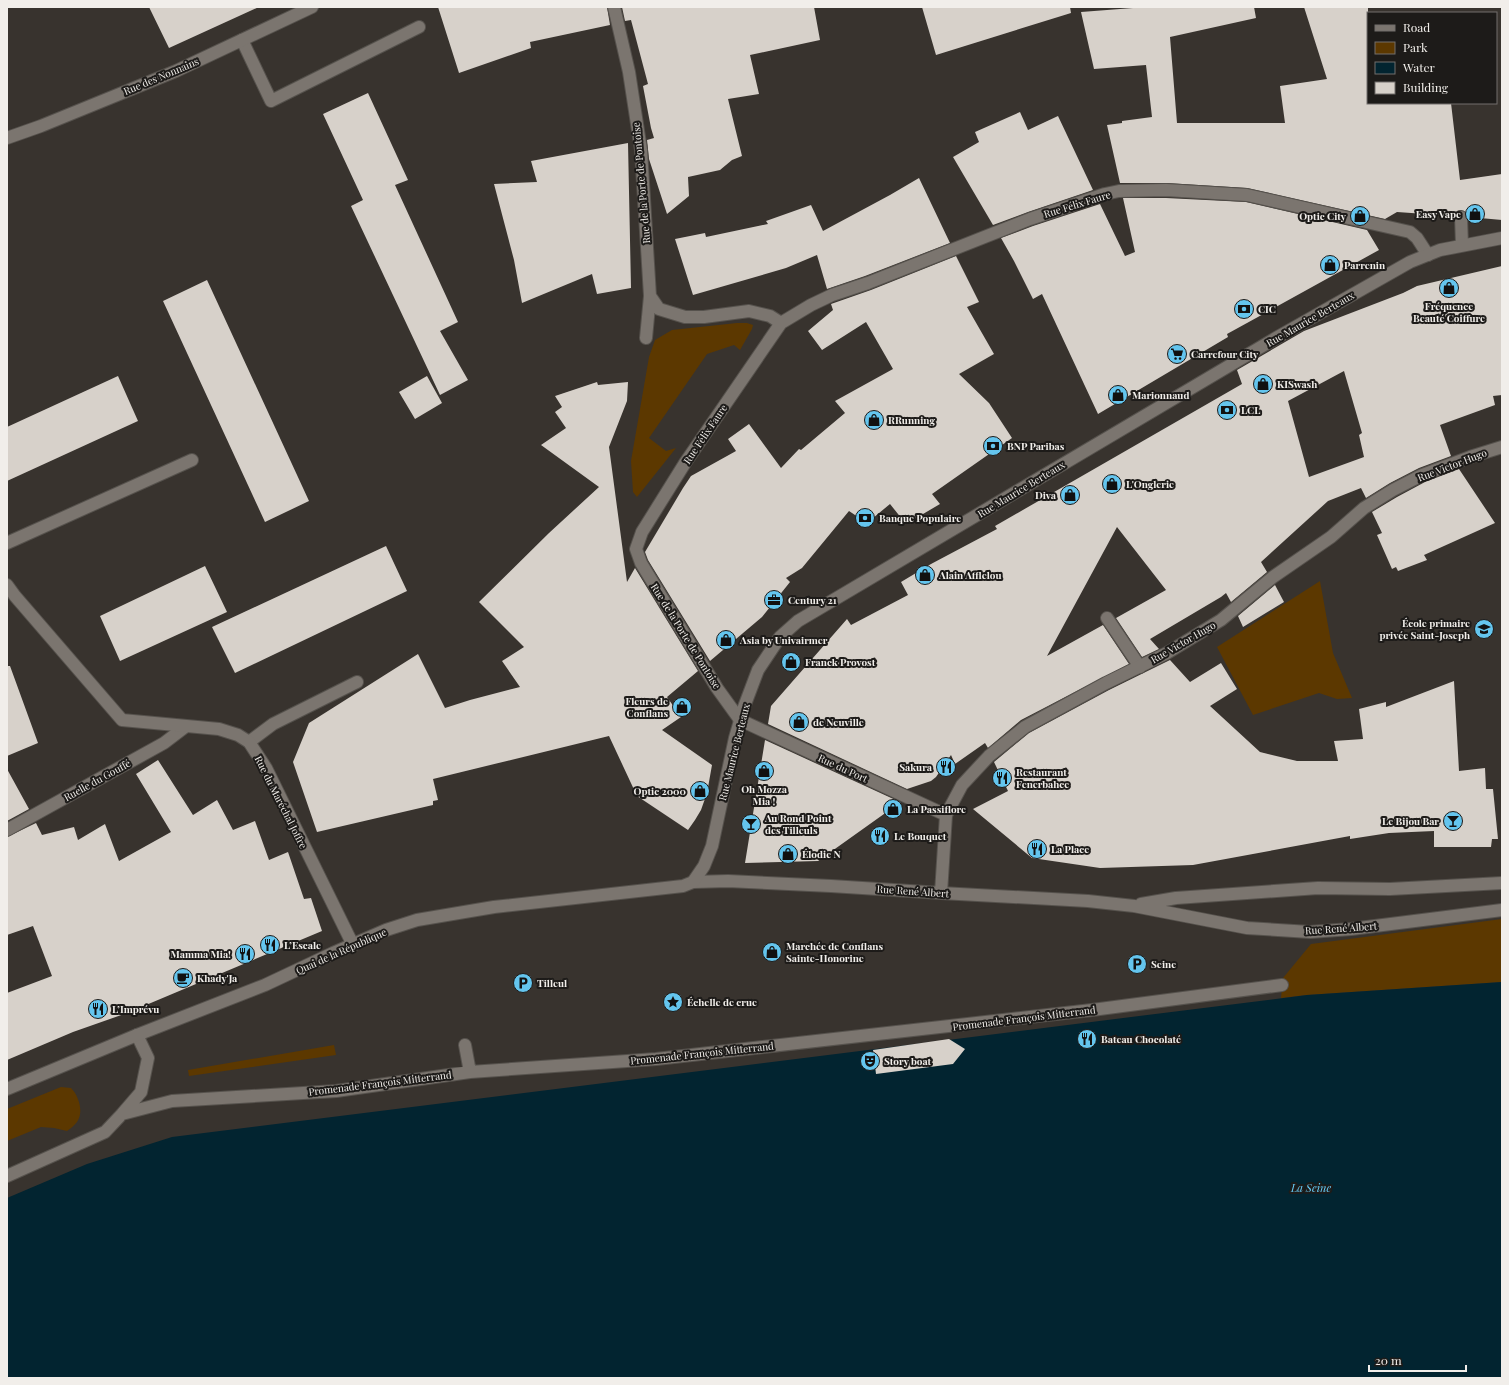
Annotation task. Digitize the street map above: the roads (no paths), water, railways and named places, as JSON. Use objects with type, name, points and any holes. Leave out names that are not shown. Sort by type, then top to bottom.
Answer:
[{"type":"street","name":"Rue des Nonnains","points":[[8,135],[41,126],[176,71],[312,7]]},
{"type":"street","name":"Rue de la Porte de Pontoise","points":[[614,7],[629,72],[641,150],[650,296],[646,338]]},
{"type":"street","points":[[242,40],[272,101],[419,27]]},
{"type":"street","name":"Rue Félix Faure","points":[[636,548],[642,532],[686,463],[781,323],[832,295],[868,283],[1030,219],[1105,194],[1119,192],[1166,190],[1247,195],[1410,232],[1417,238],[1428,255]]},
{"type":"street","points":[[1461,217],[1462,245]]},
{"type":"street","name":"Rue Maurice Berteaux","points":[[693,882],[704,866],[712,846],[740,720],[758,670],[780,637],[798,621],[1276,338],[1410,262],[1440,250],[1502,238]]},
{"type":"street","points":[[650,296],[659,309],[686,317],[704,317],[749,311],[770,316],[781,323]]},
{"type":"street","name":"Rue Victor Hugo","points":[[941,893],[946,815],[962,785],[990,756],[1025,727],[1106,683],[1168,653],[1221,620],[1273,577],[1331,537],[1364,508],[1392,490],[1422,475],[1502,447]]},
{"type":"street","points":[[7,543],[192,460]]},
{"type":"street","name":"Rue de la Porte de Pontoise","points":[[636,548],[645,569],[717,688],[740,720]]},
{"type":"street","name":"Rue du Maréchal Joffre","points":[[7,585],[14,596],[122,720],[219,729],[238,735],[249,742],[266,768],[353,945]]},
{"type":"street","points":[[1107,618],[1140,667]]},
{"type":"street","points":[[249,742],[272,724],[358,682]]},
{"type":"street","name":"Rue du Port","points":[[740,720],[946,815]]},
{"type":"street","name":"Ruelle du Gouffé","points":[[7,830],[164,743],[185,726]]},
{"type":"street","name":"Rue René Albert","points":[[693,882],[728,881],[1054,898],[1134,906],[1247,928],[1310,932],[1351,929],[1502,910]]},
{"type":"street","name":"Quai de la République","points":[[7,1089],[137,1035],[265,985],[386,930],[417,920],[494,907],[683,886],[693,882]]},
{"type":"street","name":"Rue René Albert","points":[[1134,906],[1176,898],[1318,888],[1390,890],[1502,883]]},
{"type":"street","name":"Promenade François Mitterrand","points":[[122,1114],[172,1101],[336,1091],[470,1072],[656,1059],[1100,1009],[1282,985]]},
{"type":"street","points":[[7,1176],[105,1132],[122,1114],[141,1092],[148,1058],[137,1035]]},
{"type":"street","points":[[465,1045],[470,1072]]},
{"type":"water","name":"La Seine","points":[[1502,982],[1502,1378],[7,1378],[7,1198],[87,1164],[172,1137],[1307,995]]},
{"type":"place","name":"Easy Vape","points":[[1475,214]]},
{"type":"place","name":"Optic City","points":[[1360,216]]},
{"type":"place","name":"Parrenin","points":[[1330,265]]},
{"type":"place","name":"Fréquence Beauté Coiffure","points":[[1449,288]]},
{"type":"place","name":"CIC","points":[[1244,309]]},
{"type":"place","name":"Carrefour City","points":[[1177,354]]},
{"type":"place","name":"KISwash","points":[[1263,384]]},
{"type":"place","name":"Marionnaud","points":[[1118,395]]},
{"type":"place","name":"LCL","points":[[1227,410]]},
{"type":"place","name":"RRunning","points":[[874,420]]},
{"type":"place","name":"BNP Paribas","points":[[993,446]]},
{"type":"place","name":"L'Onglerie","points":[[1112,484]]},
{"type":"place","name":"Diva","points":[[1070,495]]},
{"type":"place","name":"Banque Populaire","points":[[865,518]]},
{"type":"place","name":"Alain Afflelou","points":[[925,575]]},
{"type":"place","name":"Century 21","points":[[774,600]]},
{"type":"place","name":"École primaire privée Saint-Joseph","points":[[1484,629]]},
{"type":"place","name":"Asia by Univairmer","points":[[726,640]]},
{"type":"place","name":"Franck Provost","points":[[791,662]]},
{"type":"place","name":"Fleurs de Conflans","points":[[682,707]]},
{"type":"place","name":"de Neuville","points":[[799,722]]},
{"type":"place","name":"Sakura","points":[[946,767]]},
{"type":"place","name":"Oh Mozza Mia !","points":[[764,771]]},
{"type":"place","name":"Restaurant Fenerbahce","points":[[1002,778]]},
{"type":"place","name":"Optic 2000","points":[[700,791]]},
{"type":"place","name":"La Passiflore","points":[[893,809]]},
{"type":"place","name":"Le Bijou Bar","points":[[1453,821]]},
{"type":"place","name":"Au Rond Point des Tilleuls","points":[[751,824]]},
{"type":"place","name":"Le Bouquet","points":[[880,836]]},
{"type":"place","name":"La Place","points":[[1037,849]]},
{"type":"place","name":"Élodie N","points":[[788,854]]},
{"type":"place","name":"L’Escale","points":[[270,945]]},
{"type":"place","name":"Marchée de Conflans Sainte-Honorine","points":[[772,952]]},
{"type":"place","name":"Mamma Mia!","points":[[245,954]]},
{"type":"place","name":"Seine","points":[[1137,964]]},
{"type":"place","name":"Khady'Ja","points":[[183,978]]},
{"type":"place","name":"Tilleul","points":[[523,983]]},
{"type":"place","name":"Échelle de crue","points":[[673,1002]]},
{"type":"place","name":"L’Imprévu","points":[[98,1009]]},
{"type":"place","name":"Bateau Chocolaté","points":[[1087,1039]]},
{"type":"place","name":"Story boat","points":[[870,1061]]}]
